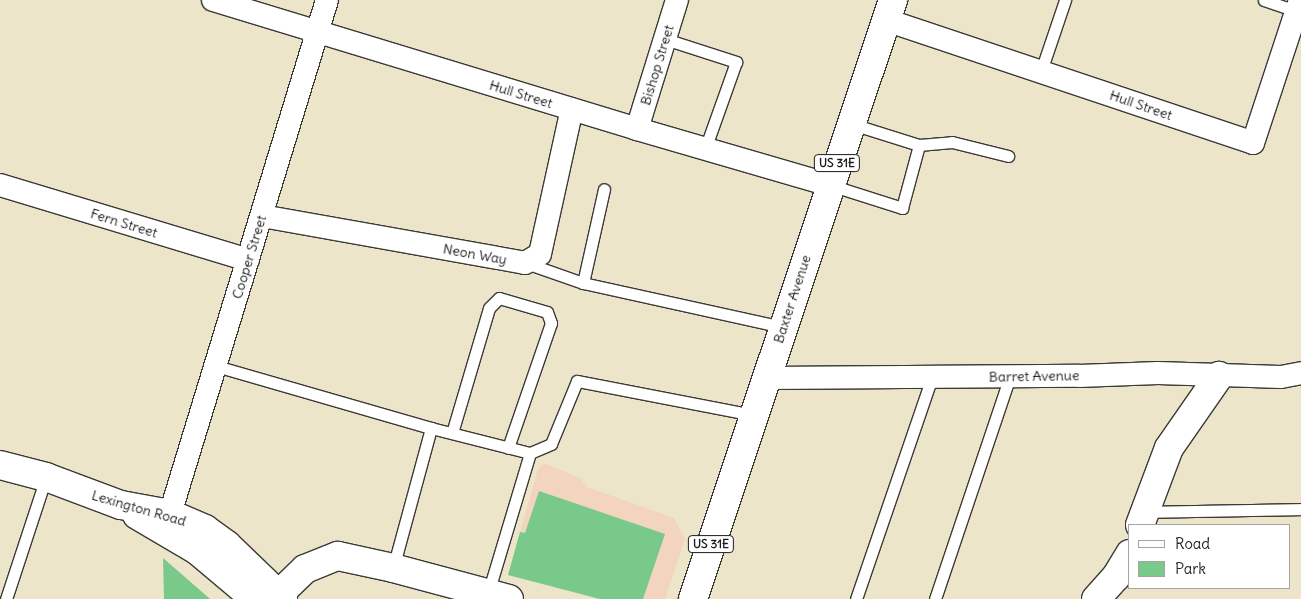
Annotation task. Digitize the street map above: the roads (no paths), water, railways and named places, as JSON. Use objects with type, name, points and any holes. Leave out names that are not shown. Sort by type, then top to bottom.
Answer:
[{"type":"main road","name":"Baxter Avenue","points":[[693,599],[890,10]]},
{"type":"main road","points":[[1142,519],[1169,448],[1219,376]]},
{"type":"main road","name":"Lexington Road","points":[[0,464],[46,478],[121,505],[170,514],[205,529],[227,544],[273,598]]},
{"type":"main road","points":[[121,505],[273,598],[305,569],[338,556],[393,568],[498,596]]},
{"type":"main road","points":[[1096,599],[1116,577],[1128,557]]},
{"type":"street","name":"Hull Street","points":[[213,0],[637,129],[830,185]]},
{"type":"street","name":"Cooper Street","points":[[170,514],[328,0]]},
{"type":"street","name":"Bishop Street","points":[[637,129],[677,0]]},
{"type":"street","name":"Hull Street","points":[[890,10],[1041,71],[1253,143],[1298,6]]},
{"type":"street","name":"Neon Way","points":[[262,216],[525,263],[540,254],[572,109]]},
{"type":"street","name":"Fern Street","points":[[0,185],[248,260]]},
{"type":"street","name":"Barret Avenue","points":[[766,378],[1010,376],[1158,372],[1219,376],[1282,377],[1301,373]]},
{"type":"lane","points":[[1041,71],[1065,0]]},
{"type":"lane","points":[[1264,0],[1298,6]]},
{"type":"lane","points":[[665,39],[736,62],[705,149]]},
{"type":"lane","points":[[851,124],[920,145],[952,142],[1008,156]]},
{"type":"lane","points":[[830,185],[902,208],[920,145]]},
{"type":"lane","points":[[583,283],[604,189]]},
{"type":"lane","points":[[525,263],[583,283],[783,327]]},
{"type":"lane","points":[[452,433],[489,308],[499,298],[547,312],[551,323],[508,448]]},
{"type":"lane","points":[[216,366],[431,428],[530,453],[551,444],[577,381],[754,415]]},
{"type":"lane","points":[[935,599],[1010,376]]},
{"type":"lane","points":[[856,599],[932,377]]},
{"type":"lane","points":[[393,568],[431,428]]},
{"type":"lane","points":[[498,596],[530,453]]},
{"type":"lane","points":[[6,599],[46,478]]},
{"type":"lane","points":[[1142,519],[1301,509]]}]
